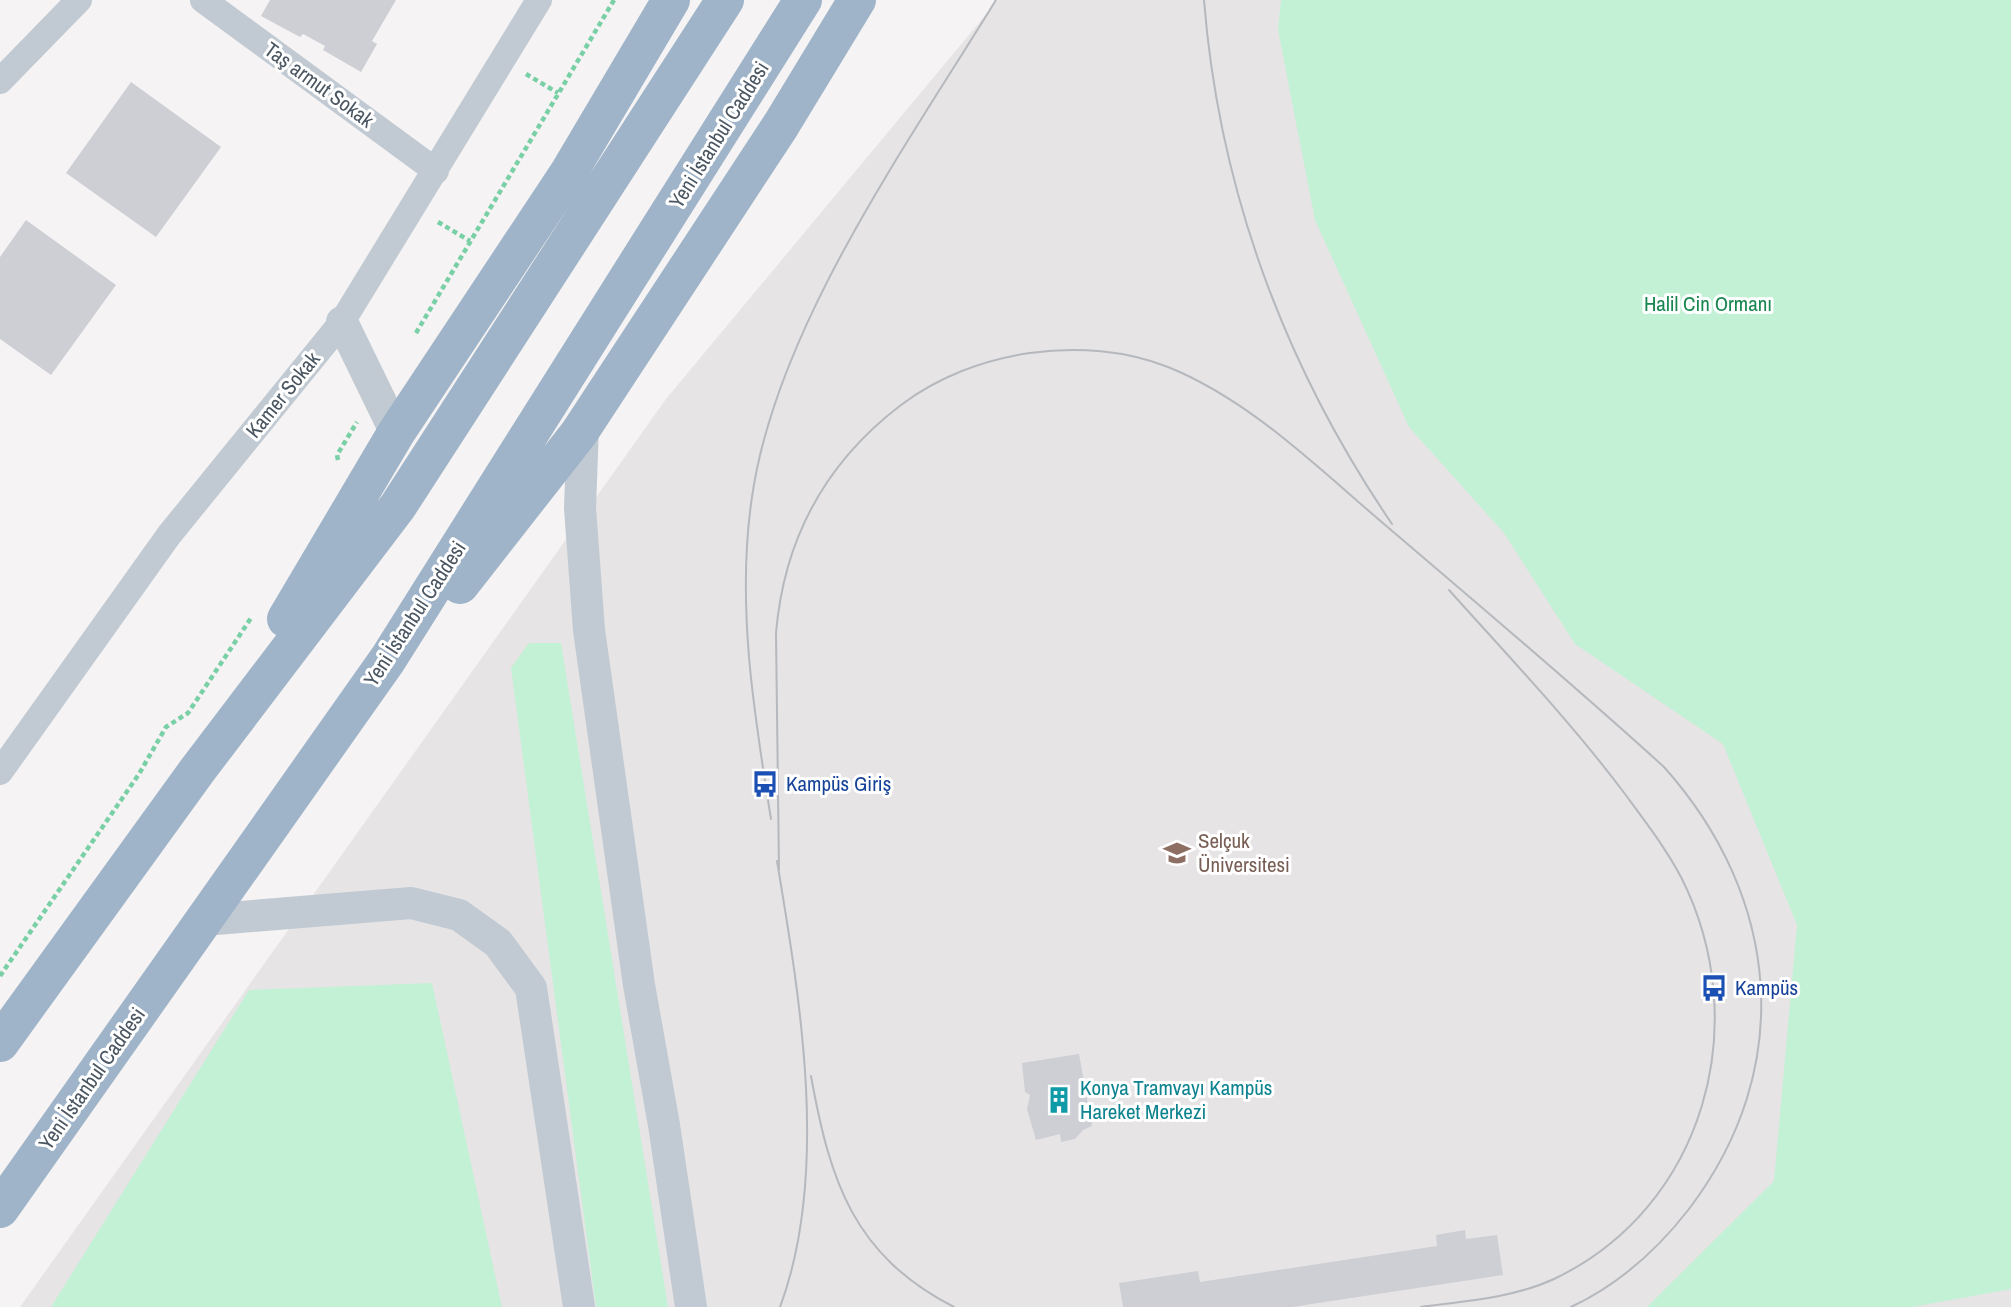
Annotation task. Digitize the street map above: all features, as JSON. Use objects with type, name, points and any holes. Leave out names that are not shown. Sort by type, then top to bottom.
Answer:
[{"type":"highway","points":[[196,772],[396,433],[569,172],[671,0]]},
{"type":"highway","points":[[0,1043],[196,772],[398,506],[725,0]]},
{"type":"highway","name":"Yeni İstanbul Caddesi","points":[[0,1209],[388,659],[803,0]]},
{"type":"highway","points":[[254,849],[583,427],[781,125],[856,0]]},
{"type":"street","points":[[0,81],[79,0]]},
{"type":"street","name":"Taş armut Sokak","points":[[203,0],[436,171]]},
{"type":"street","name":"Kamer Sokak","points":[[0,772],[169,535],[342,322],[539,0]]},
{"type":"street","points":[[342,322],[396,433]]},
{"type":"street","points":[[583,427],[580,508],[589,630],[639,985],[664,1125],[691,1307]]},
{"type":"street","points":[[204,920],[411,903],[459,915],[498,943],[531,988],[579,1307]]},
{"type":"path","points":[[503,60],[558,93]]},
{"type":"path","points":[[414,207],[470,242]]},
{"type":"shaded area","name":"Selçuk Üniversitesi","points":[[998,0],[2011,0],[2011,1307],[20,1307],[666,399]]},
{"type":"green space","name":"Halil Cin Ormanı","points":[[1281,0],[2011,0],[2011,1289],[1912,1307],[1647,1307],[1774,1181],[1797,925],[1723,744],[1575,644],[1504,533],[1409,427],[1315,220],[1278,30]]},
{"type":"green space","points":[[529,643],[561,643],[668,1307],[596,1307],[511,668]]},
{"type":"green space","points":[[432,983],[502,1307],[51,1307],[249,990]]},
{"type":"building","points":[[270,0],[396,0],[372,41],[377,44],[361,72],[323,50],[325,46],[303,34],[300,37],[261,16]]},
{"type":"building","points":[[131,82],[221,147],[156,237],[66,173]]},
{"type":"building","points":[[26,220],[116,285],[51,375],[0,339],[0,257]]},
{"type":"building","name":"Konya Tramvayı Kampüs Hareket Merkezi","points":[[1079,1054],[1092,1126],[1083,1130],[1075,1139],[1061,1142],[1060,1134],[1036,1140],[1027,1109],[1030,1095],[1025,1092],[1022,1063]]},
{"type":"building","points":[[1465,1230],[1466,1239],[1497,1235],[1503,1275],[1292,1307],[1123,1307],[1119,1283],[1198,1271],[1200,1282],[1437,1246],[1436,1235]]},
{"type":"tram line","points":[[771,819],[753,699],[746,618],[752,497],[766,433],[788,368],[816,304],[886,176],[996,0]]},
{"type":"tram line","points":[[1204,0],[1212,71],[1225,140],[1242,208],[1264,274],[1289,339],[1320,403],[1392,524]]},
{"type":"tram line","points":[[779,870],[776,633],[781,599],[788,566],[813,505],[851,451],[874,427],[930,386],[961,371],[995,360],[1030,353],[1101,351],[1168,367],[1198,381],[1255,416],[1308,458],[1664,767],[1703,817],[1732,871],[1751,927],[1760,984],[1759,1041],[1747,1098],[1724,1155],[1677,1224],[1621,1277],[1571,1307]]},
{"type":"tram line","points":[[1421,1307],[1522,1291],[1554,1279],[1606,1247],[1648,1206],[1680,1159],[1702,1106],[1713,1049],[1714,991],[1703,933],[1675,866],[1640,814],[1583,741],[1449,590]]},
{"type":"tram line","points":[[777,861],[801,1027],[807,1143],[804,1200],[795,1255],[780,1307]]},
{"type":"tram line","points":[[811,1076],[818,1114],[838,1182],[869,1239],[892,1264],[920,1286],[954,1307]]},
{"type":"place","name":"Kampüs Giriş","points":[[765,784]]},
{"type":"place","name":"Selçuk Üniversitesi","points":[[1177,853]]},
{"type":"place","name":"Kampüs","points":[[1714,988]]},
{"type":"place","name":"Konya Tramvayı Kampüs Hareket Merkezi","points":[[1059,1100]]}]
